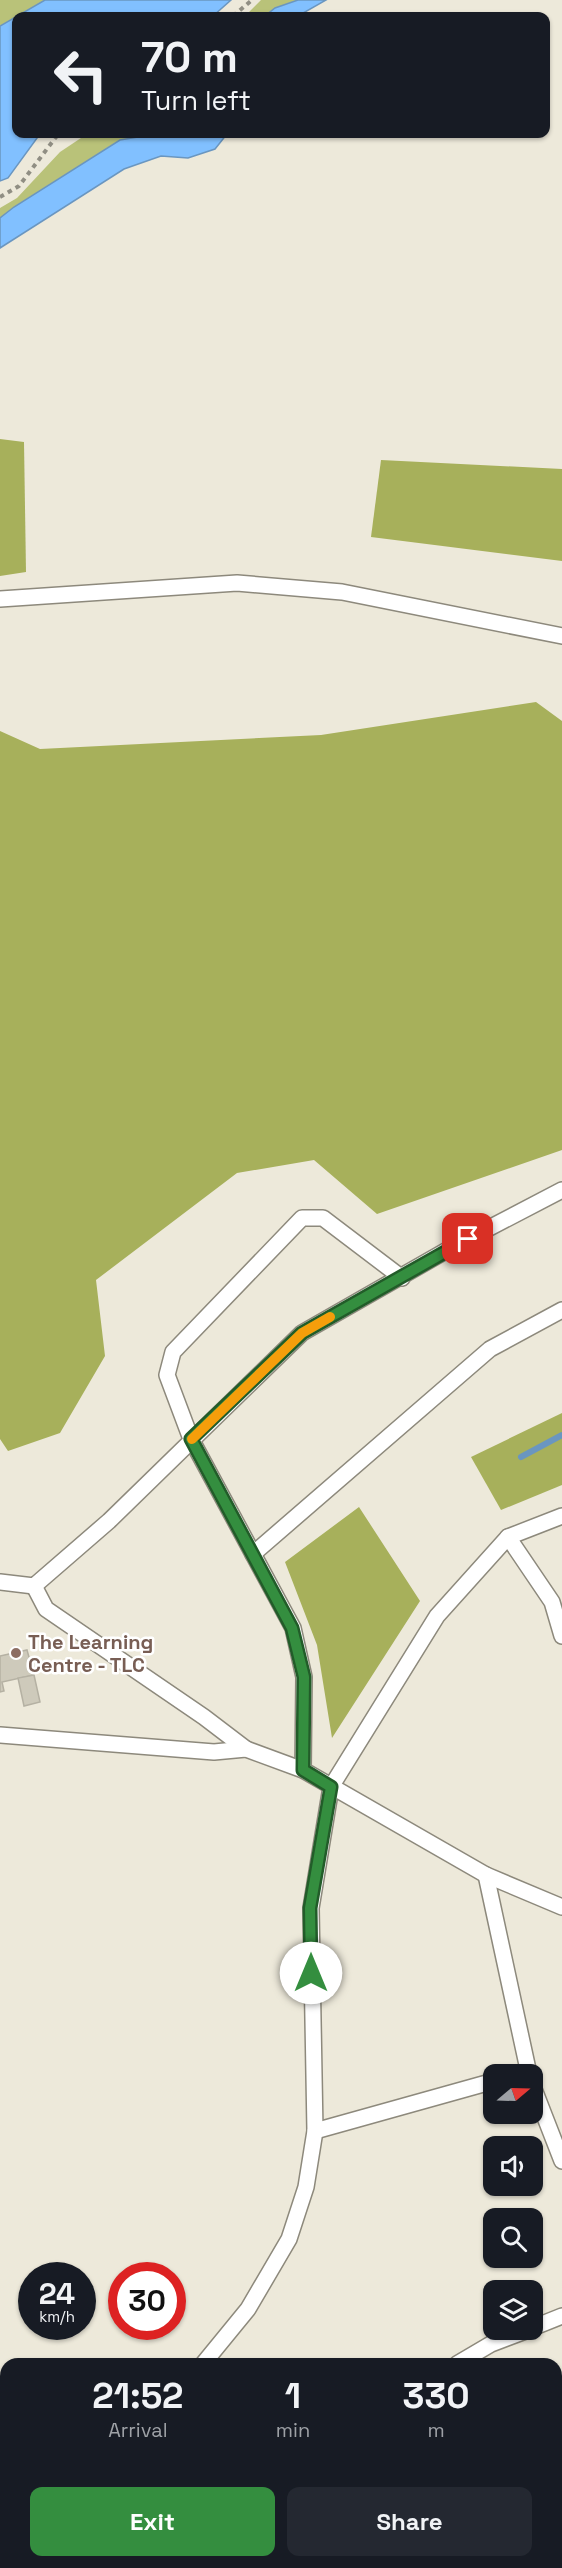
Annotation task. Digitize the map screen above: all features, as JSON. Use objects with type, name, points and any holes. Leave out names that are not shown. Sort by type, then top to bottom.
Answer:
[{"type":"street","points":[[0,598],[237,583],[342,592],[562,636]]},
{"type":"street","points":[[0,1582],[34,1586],[109,1521],[302,1333],[449,1250],[562,1190]]},
{"type":"street","points":[[303,1770],[304,1677],[292,1628],[191,1439],[167,1375],[173,1352],[302,1218],[323,1218],[402,1278]]},
{"type":"street","points":[[253,1554],[490,1349],[562,1310]]},
{"type":"street","points":[[208,2358],[248,2309],[289,2239],[306,2187],[315,2131],[310,1908],[331,1787],[436,1616],[508,1536],[562,1516]]},
{"type":"street","points":[[508,1536],[552,1602],[562,1636]]},
{"type":"street","points":[[34,1586],[45,1609],[204,1717],[246,1749],[303,1770],[486,1875],[562,1907]]},
{"type":"street","points":[[0,1735],[214,1752],[246,1749]]},
{"type":"street","points":[[486,1875],[525,2064]]},
{"type":"street","points":[[315,2131],[483,2084]]},
{"type":"street","points":[[543,2115],[562,2161]]},
{"type":"street","points":[[543,2324],[562,2316]]},
{"type":"street","points":[[467,2358],[501,2340]]},
{"type":"path","points":[[238,12],[252,0]]},
{"type":"path","points":[[0,197],[19,186],[55,138]]},
{"type":"green space","points":[[0,0],[45,0],[24,12],[12,12],[12,19],[0,26]]},
{"type":"green space","points":[[261,0],[298,0],[270,12],[249,12]]},
{"type":"green space","points":[[81,138],[140,138],[14,207],[0,218],[0,208],[17,198],[60,152]]},
{"type":"green space","points":[[0,439],[24,442],[26,572],[0,576]]},
{"type":"green space","points":[[381,460],[562,469],[562,561],[371,537]]},
{"type":"green space","points":[[536,702],[562,721],[562,1150],[377,1214],[314,1160],[237,1173],[96,1280],[105,1356],[60,1433],[8,1451],[0,1439],[0,731],[40,749],[321,735]]},
{"type":"green space","points":[[562,1413],[562,1485],[501,1510],[471,1457]]},
{"type":"green space","points":[[359,1507],[420,1601],[332,1738],[317,1645],[285,1562]]},
{"type":"water","points":[[45,0],[231,0],[218,12],[24,12]]},
{"type":"water","points":[[298,0],[326,0],[305,12],[270,12]]},
{"type":"water","points":[[12,19],[12,138],[37,138],[8,178],[0,181],[0,26]]},
{"type":"water","points":[[224,138],[215,149],[188,158],[161,156],[124,169],[0,248],[0,218],[120,140]]},
{"type":"building","points":[[27,1650],[34,1675],[2,1682],[4,1691],[0,1692],[0,1656]]},
{"type":"building","points":[[34,1675],[40,1702],[24,1706],[18,1678]]},
{"type":"waterway","points":[[521,1457],[562,1435]]},
{"type":"slow traffic","points":[[192,1439],[302,1333],[330,1317]]},
{"type":"place","name":"The Learning Centre - TLC","points":[[16,1653]]},
{"type":"route","points":[[311,1973],[310,1908],[331,1787],[303,1770],[304,1677],[292,1628],[191,1439],[302,1333],[468,1239]]}]
